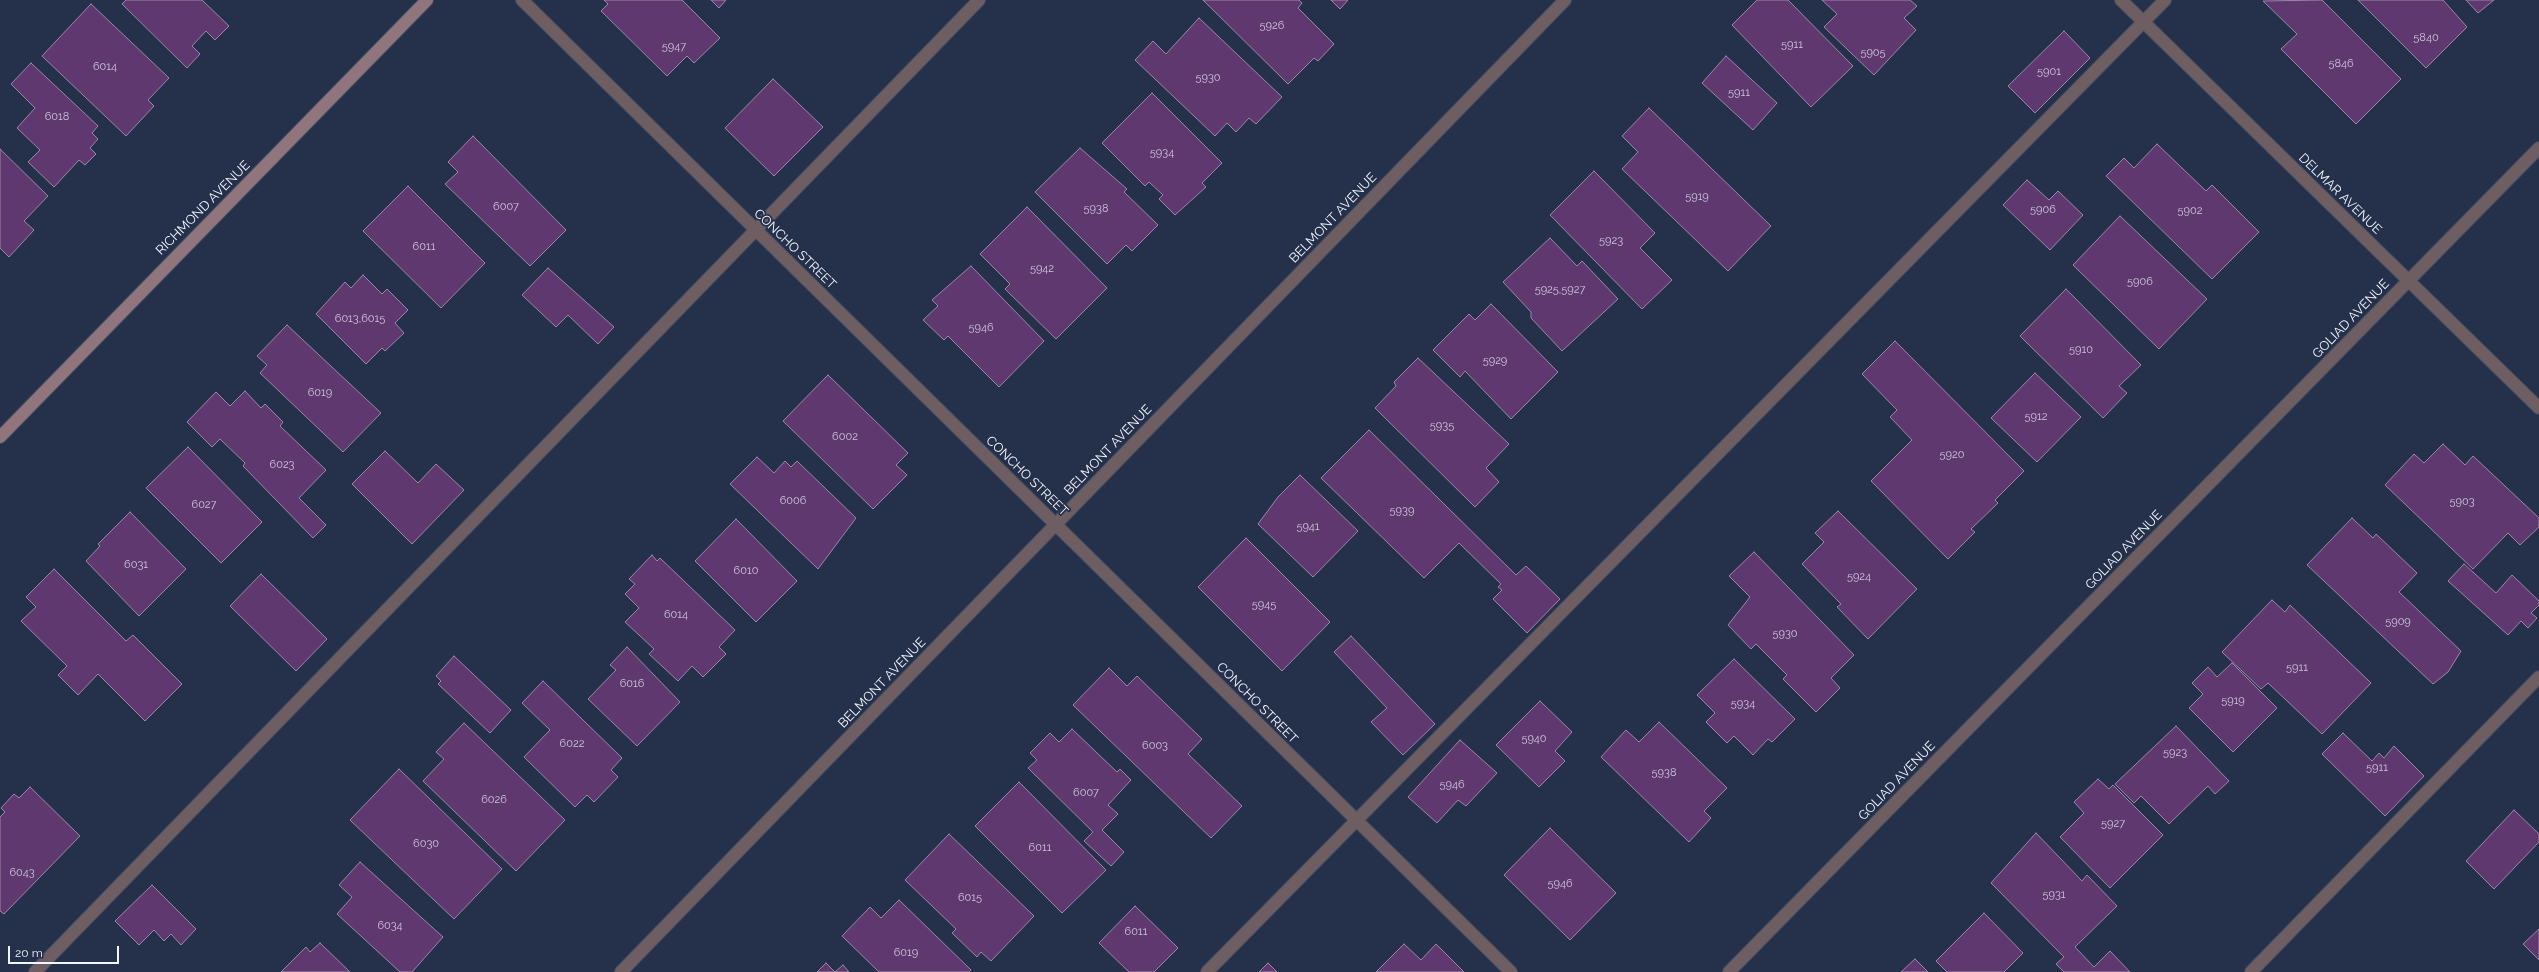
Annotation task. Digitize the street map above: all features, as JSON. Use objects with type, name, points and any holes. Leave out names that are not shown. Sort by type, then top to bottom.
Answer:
[{"type":"street","name":"RICHMOND AVENUE","points":[[0,436],[427,0]]},
{"type":"street","name":"CONCHO STREET","points":[[522,0],[1511,972]]},
{"type":"street","points":[[35,972],[979,0]]},
{"type":"street","name":"BELMONT AVENUE","points":[[621,972],[1564,0]]},
{"type":"street","name":"DELMAR AVENUE","points":[[2121,0],[2539,408]]},
{"type":"street","points":[[1207,972],[1355,820],[2165,0]]},
{"type":"street","name":"GOLIAD AVENUE","points":[[1729,972],[2539,148]]},
{"type":"street","points":[[2251,972],[2539,677]]},
{"type":"building","points":[[126,0],[202,0],[229,26],[215,40],[206,31],[192,46],[200,54],[187,68],[122,4]]},
{"type":"building","points":[[604,0],[682,0],[720,38],[694,63],[687,56],[667,76],[601,11],[608,4]]},
{"type":"building","points":[[711,0],[726,0],[719,8]]},
{"type":"building","points":[[1203,0],[1299,0],[1302,3],[1298,8],[1334,44],[1318,61],[1314,58],[1288,84]]},
{"type":"building","points":[[1331,0],[1348,0],[1340,9]]},
{"type":"building","points":[[1757,0],[1788,0],[1853,66],[1811,107],[1732,25]]},
{"type":"building","points":[[1822,0],[1910,0],[1917,6],[1904,18],[1916,30],[1874,75],[1824,27],[1837,14]]},
{"type":"building","points":[[2322,0],[2401,79],[2356,124],[2281,49],[2297,34],[2263,1]]},
{"type":"building","points":[[2358,0],[2443,0],[2467,27],[2426,68]]},
{"type":"building","points":[[2466,0],[2494,0],[2478,13]]},
{"type":"building","points":[[91,4],[169,78],[148,100],[154,106],[126,136],[42,56]]},
{"type":"building","points":[[1199,18],[1282,97],[1256,124],[1249,118],[1236,132],[1227,123],[1215,136],[1135,60],[1153,41],[1166,54]]},
{"type":"building","points":[[2064,31],[2090,58],[2035,113],[2008,86]]},
{"type":"building","points":[[1726,56],[1777,103],[1753,130],[1702,83]]},
{"type":"building","points":[[31,63],[98,126],[92,133],[98,139],[90,148],[96,154],[85,165],[79,160],[54,187],[28,162],[40,150],[17,128],[35,108],[11,84]]},
{"type":"building","points":[[773,79],[823,127],[774,176],[725,128]]},
{"type":"building","points":[[1152,93],[1222,163],[1202,183],[1206,187],[1175,215],[1159,199],[1163,195],[1149,182],[1145,186],[1102,143]]},
{"type":"building","points":[[1649,108],[1771,226],[1728,271],[1622,169],[1638,152],[1622,136]]},
{"type":"building","points":[[473,136],[566,230],[530,266],[445,184],[458,172],[448,162]]},
{"type":"building","points":[[2157,144],[2206,191],[2212,185],[2259,232],[2212,279],[2106,176],[2124,158],[2134,168]]},
{"type":"building","points":[[1080,148],[1127,189],[1124,192],[1158,225],[1132,251],[1126,245],[1107,264],[1035,192]]},
{"type":"building","points":[[0,149],[48,196],[24,221],[34,230],[9,257],[0,248]]},
{"type":"building","points":[[1594,171],[1655,233],[1640,248],[1672,280],[1642,309],[1550,215]]},
{"type":"building","points":[[2027,180],[2049,200],[2058,191],[2083,215],[2050,250],[2003,205]]},
{"type":"building","points":[[408,186],[485,263],[441,308],[363,231]]},
{"type":"building","points":[[1027,207],[1107,288],[1056,339],[1005,289],[1010,284],[980,254]]},
{"type":"building","points":[[2120,216],[2207,299],[2159,349],[2073,265]]},
{"type":"building","points":[[1550,238],[1577,266],[1582,261],[1618,299],[1562,351],[1531,318],[1531,312],[1503,282]]},
{"type":"building","points":[[971,266],[1044,341],[999,387],[948,336],[944,340],[923,320],[938,306],[932,300]]},
{"type":"building","points":[[548,268],[614,327],[598,344],[568,315],[556,327],[522,295]]},
{"type":"building","points":[[363,275],[382,294],[387,289],[408,310],[395,323],[404,333],[385,351],[382,348],[366,364],[316,314],[345,282],[351,288]]},
{"type":"building","points":[[2066,289],[2141,365],[2119,386],[2127,393],[2103,418],[2020,336]]},
{"type":"building","points":[[1491,304],[1558,372],[1511,419],[1465,371],[1460,377],[1433,350],[1469,314],[1475,320]]},
{"type":"building","points":[[287,325],[381,413],[343,452],[260,373],[267,365],[257,356]]},
{"type":"building","points":[[1895,341],[2024,471],[1995,500],[1998,503],[1971,529],[1975,532],[1948,559],[1871,481],[1912,440],[1890,417],[1897,410],[1862,374]]},
{"type":"building","points":[[1418,358],[1509,444],[1486,468],[1499,482],[1475,507],[1375,408],[1396,386],[1394,382]]},
{"type":"building","points":[[2035,373],[2081,417],[2037,462],[1991,418]]},
{"type":"building","points":[[828,375],[908,453],[896,465],[907,475],[873,509],[783,421]]},
{"type":"building","points":[[245,391],[261,408],[265,404],[283,422],[280,426],[326,470],[299,498],[326,525],[313,538],[243,466],[245,463],[220,439],[212,447],[187,422],[216,392],[230,406]]},
{"type":"building","points":[[1369,430],[1516,575],[1526,566],[1560,599],[1527,633],[1493,599],[1502,590],[1498,587],[1501,584],[1459,543],[1424,578],[1321,478]]},
{"type":"building","points":[[2443,444],[2465,465],[2473,456],[2539,518],[2539,527],[2520,545],[2508,533],[2473,569],[2385,485],[2414,454],[2424,463]]},
{"type":"building","points":[[188,447],[262,522],[221,563],[146,488]]},
{"type":"building","points":[[385,451],[418,483],[436,464],[464,490],[412,544],[352,484]]},
{"type":"building","points":[[757,457],[774,473],[785,461],[791,467],[797,461],[856,518],[818,569],[730,484]]},
{"type":"building","points":[[1300,475],[1358,531],[1313,577],[1258,524],[1278,497]]},
{"type":"building","points":[[1838,511],[1917,589],[1868,639],[1837,607],[1841,604],[1802,564],[1824,542],[1815,533]]},
{"type":"building","points":[[130,512],[186,569],[139,616],[86,561],[100,546],[98,544]]},
{"type":"building","points":[[2352,518],[2373,538],[2376,534],[2417,573],[2399,592],[2461,651],[2448,672],[2433,684],[2307,565]]},
{"type":"building","points":[[736,519],[797,581],[756,622],[695,561]]},
{"type":"building","points":[[1246,538],[1330,622],[1282,671],[1198,587]]},
{"type":"building","points":[[1754,552],[1854,655],[1831,678],[1840,688],[1816,712],[1783,679],[1787,675],[1756,644],[1751,649],[1728,625],[1750,597],[1729,576]]},
{"type":"building","points":[[652,555],[657,561],[660,558],[735,630],[719,647],[726,654],[703,677],[692,666],[678,681],[649,654],[654,649],[625,622],[639,608],[625,594],[635,584],[629,579]]},
{"type":"building","points":[[2464,564],[2496,593],[2512,575],[2539,601],[2539,605],[2531,613],[2537,618],[2528,628],[2521,621],[2508,635],[2448,581]]},
{"type":"building","points":[[54,569],[126,641],[133,635],[182,684],[145,721],[98,674],[78,695],[58,675],[67,666],[21,621],[36,607],[26,597]]},
{"type":"building","points":[[261,574],[327,639],[296,671],[230,606]]},
{"type":"building","points":[[2272,600],[2285,612],[2290,605],[2371,683],[2322,734],[2268,683],[2261,689],[2222,652]]},
{"type":"building","points":[[1351,636],[1435,724],[1403,755],[1371,722],[1387,708],[1334,652]]},
{"type":"building","points":[[627,647],[680,702],[637,746],[588,699],[616,670],[610,665]]},
{"type":"building","points":[[454,656],[511,710],[490,733],[438,684],[441,681],[436,676]]},
{"type":"building","points":[[1734,659],[1795,719],[1772,742],[1768,739],[1753,755],[1734,736],[1727,743],[1706,722],[1715,713],[1697,695]]},
{"type":"building","points":[[2232,663],[2277,708],[2233,752],[2189,708],[2203,694],[2192,683],[2208,667],[2217,677]]},
{"type":"building","points":[[1109,668],[1127,686],[1137,676],[1202,739],[1188,754],[1242,806],[1211,838],[1073,705]]},
{"type":"building","points":[[543,681],[622,758],[611,770],[618,777],[594,802],[587,795],[575,807],[524,757],[550,730],[522,703]]},
{"type":"building","points":[[1540,701],[1572,732],[1555,751],[1565,761],[1539,787],[1496,745]]},
{"type":"building","points":[[1659,722],[1727,788],[1704,811],[1711,818],[1689,842],[1601,757],[1626,730],[1639,742]]},
{"type":"building","points":[[464,723],[565,820],[516,871],[423,781],[444,759],[436,752]]},
{"type":"building","points":[[2176,726],[2229,781],[2215,794],[2208,786],[2169,824],[2141,796],[2134,803],[2115,784]]},
{"type":"building","points":[[1072,729],[1117,772],[1120,769],[1131,780],[1108,805],[1118,814],[1102,830],[1124,852],[1111,866],[1084,841],[1093,832],[1028,768],[1037,760],[1030,753],[1050,733],[1059,742]]},
{"type":"building","points":[[2343,733],[2372,761],[2379,753],[2384,758],[2394,746],[2424,776],[2385,816],[2322,754]]},
{"type":"building","points":[[1460,740],[1497,773],[1466,806],[1458,800],[1437,823],[1408,797]]},
{"type":"building","points":[[399,769],[502,869],[454,919],[350,820]]},
{"type":"building","points":[[2098,779],[2109,789],[2113,785],[2163,835],[2110,888],[2060,837],[2084,813],[2074,802]]},
{"type":"building","points":[[1019,782],[1106,870],[1062,913],[975,826]]},
{"type":"building","points":[[30,787],[80,836],[4,914],[0,911],[0,817],[5,812],[1,808],[14,794],[19,798]]},
{"type":"building","points":[[2514,810],[2539,834],[2539,842],[2494,889],[2466,861]]},
{"type":"building","points":[[1550,828],[1616,893],[1570,940],[1504,875]]},
{"type":"building","points":[[2036,833],[2082,881],[2087,875],[2117,906],[2075,947],[2094,967],[2110,951],[2130,972],[2064,972],[2056,964],[2064,957],[1991,883]]},
{"type":"building","points":[[949,834],[1034,916],[991,961],[981,952],[977,957],[952,933],[956,929],[905,880]]},
{"type":"building","points":[[360,862],[443,937],[412,972],[400,972],[337,914],[352,897],[339,885]]},
{"type":"building","points":[[152,885],[196,929],[181,945],[171,934],[164,941],[154,930],[139,945],[115,921]]},
{"type":"building","points":[[899,900],[971,970],[969,972],[879,972],[842,936],[870,907],[881,918]]},
{"type":"building","points":[[1135,906],[1178,948],[1154,972],[1129,972],[1099,943]]},
{"type":"building","points":[[1984,913],[2023,953],[2004,972],[1947,972],[1936,961]]},
{"type":"building","points":[[2539,929],[2539,960],[2523,944]]},
{"type":"building","points":[[320,943],[350,972],[281,972],[306,947],[310,952]]},
{"type":"building","points":[[1404,944],[1421,960],[1436,944],[1464,972],[1376,972]]},
{"type":"building","points":[[1915,959],[1928,972],[1901,972]]},
{"type":"building","points":[[826,963],[835,972],[817,972]]},
{"type":"building","points":[[1268,963],[1277,972],[1259,972]]},
{"type":"building","points":[[843,965],[849,972],[835,972]]}]
